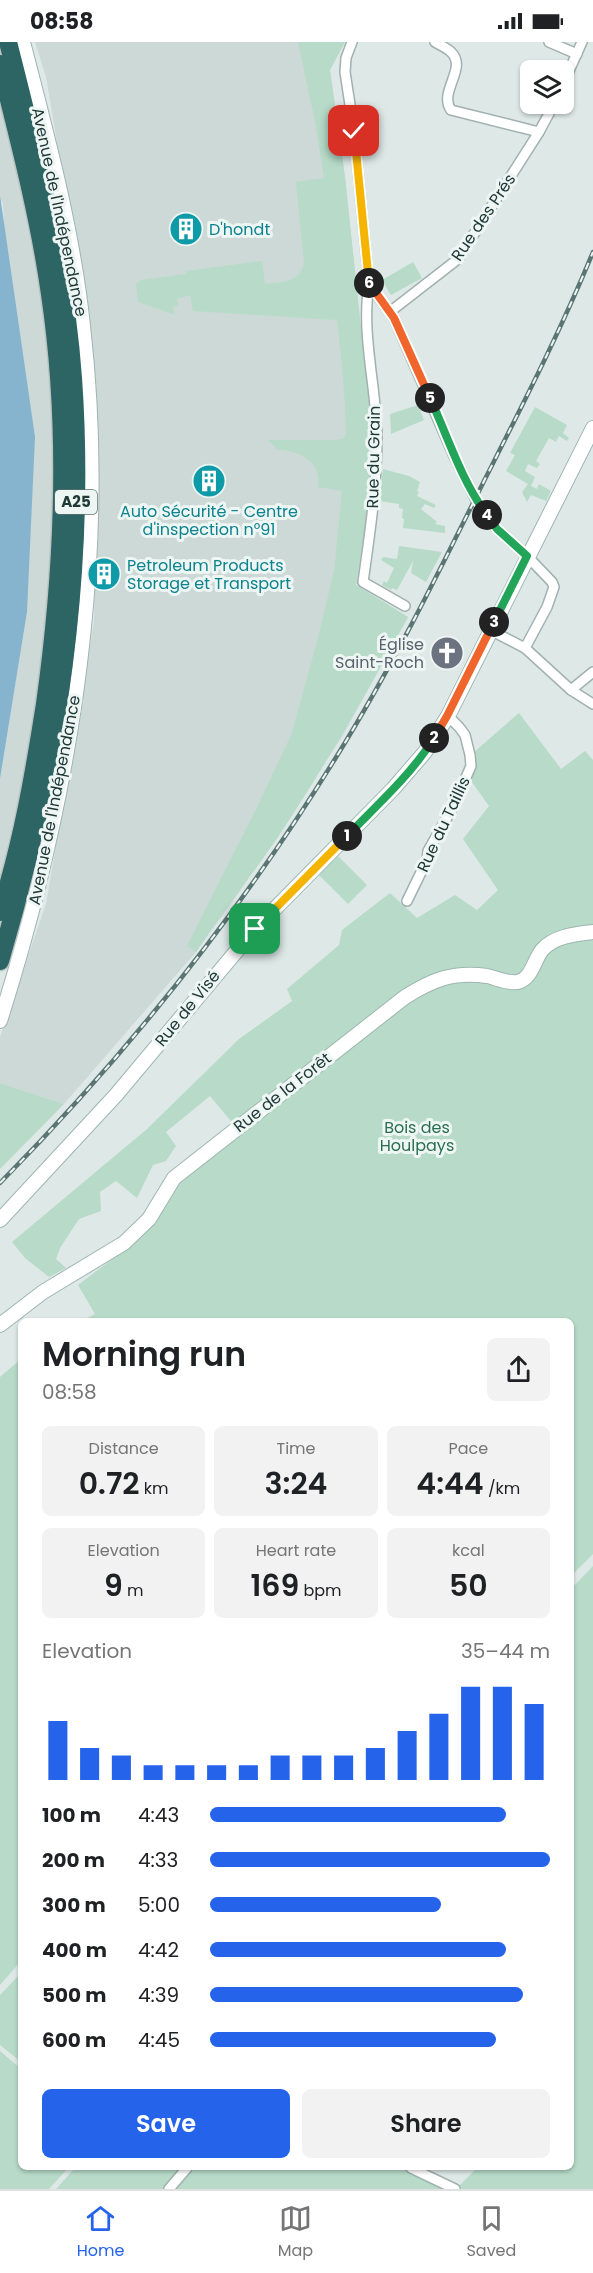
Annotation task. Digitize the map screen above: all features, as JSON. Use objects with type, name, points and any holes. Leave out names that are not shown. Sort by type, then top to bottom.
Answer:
[{"type":"highway","name":"A25","points":[[0,961],[31,851],[55,735],[74,555],[77,474],[73,377],[63,291],[48,209],[8,42]]},
{"type":"highway","name":"A25","points":[[0,64],[35,211],[50,294],[60,378],[63,473],[61,555],[53,644],[31,791],[0,912]]},
{"type":"main road","name":"Avenue de l'Indépendance","points":[[0,1021],[34,903],[71,731],[88,586],[92,487],[88,372],[77,280],[48,142],[23,42]]},
{"type":"main road","name":"Rue de Visé","points":[[0,1220],[116,1095],[255,929],[393,789],[425,752],[447,716],[593,428]]},
{"type":"main road","name":"Rue de la Forêt","points":[[0,1325],[43,1292],[124,1243],[148,1219],[174,1178],[405,997],[429,982],[448,976],[470,974],[516,983],[525,979],[543,949],[559,939],[593,932]]},
{"type":"street","points":[[352,42],[346,58],[345,72],[354,131],[369,284],[390,311],[454,456],[478,504],[497,529],[547,576],[554,588],[547,607],[525,648]]},
{"type":"street","points":[[435,42],[453,53],[457,65],[447,94],[448,107],[451,110],[539,132]]},
{"type":"street","points":[[549,42],[577,54]]},
{"type":"street","points":[[574,60],[582,42]]},
{"type":"street","name":"Rue des Prés","points":[[390,311],[458,259],[549,114]]},
{"type":"street","name":"Rue du Grain","points":[[369,284],[365,308],[377,434],[376,489],[363,582],[405,606]]},
{"type":"street","points":[[490,630],[525,648],[571,690],[593,704]]},
{"type":"street","points":[[571,690],[593,672]]},
{"type":"street","name":"Rue du Taillis","points":[[406,901],[427,860],[428,851],[453,807],[471,766],[465,735],[447,716]]},
{"type":"street","points":[[169,2189],[185,2170]]},
{"type":"street","points":[[415,2170],[455,2189]]},
{"type":"shaded area","points":[[35,42],[345,42],[330,70],[345,177],[369,404],[369,502],[356,585],[408,617],[342,737],[238,894],[196,952],[64,1104],[0,1083],[0,1037],[46,904],[94,621],[98,438],[84,302],[46,77]]},
{"type":"shaded area","points":[[0,102],[19,181],[42,302],[54,460],[51,561],[37,697],[26,766],[0,878],[0,779],[27,612],[3,205],[0,195]]},
{"type":"green space","points":[[298,42],[345,42],[330,70],[345,177],[369,404],[369,502],[356,585],[408,617],[311,785],[276,840],[196,952],[187,946],[292,733],[334,571],[342,491],[318,487],[317,471],[308,459],[294,452],[278,450],[268,440],[337,440],[344,438],[346,435],[342,363],[337,320],[193,311],[190,295],[177,299],[178,305],[173,306],[175,315],[138,302],[136,284],[141,280],[186,274],[186,271],[262,261],[265,284],[289,280],[302,270],[304,263],[296,182],[324,178],[316,126]]},
{"type":"green space","points":[[413,262],[422,278],[391,295],[382,280]]},
{"type":"green space","points":[[418,405],[424,420],[391,434],[390,414]]},
{"type":"green space","points":[[535,407],[567,425],[563,433],[569,438],[567,441],[559,436],[556,442],[549,438],[536,461],[540,464],[537,468],[528,464],[525,471],[535,477],[531,486],[537,489],[539,484],[551,491],[546,501],[531,495],[527,502],[522,492],[528,484],[506,471],[515,455],[510,453]]},
{"type":"green space","points":[[383,469],[409,476],[420,482],[417,496],[436,505],[434,508],[425,504],[421,509],[437,522],[435,524],[445,526],[445,533],[403,528],[403,509],[399,508],[399,504],[379,501]]},
{"type":"green space","points":[[399,546],[442,552],[426,582],[411,573],[413,561],[397,590],[392,588],[391,590],[382,585],[384,581],[387,583],[394,568],[381,560],[383,557],[397,559]]},
{"type":"green space","name":"Bois des Houlpays","points":[[519,713],[561,769],[585,751],[593,760],[593,1554],[574,1573],[574,1318],[88,1318],[95,1314],[78,1285],[144,1235],[178,1180],[240,1132],[210,1096],[166,1132],[176,1146],[166,1161],[153,1165],[137,1198],[116,1181],[100,1192],[101,1211],[79,1219],[60,1248],[56,1259],[66,1268],[49,1277],[25,1258],[12,1242],[147,1129],[239,1039],[292,1001],[287,989],[339,945],[342,930],[390,893],[417,918],[455,895],[477,910],[498,890],[463,839],[489,806],[469,778],[473,753]]},
{"type":"green space","points":[[338,856],[367,885],[348,904],[319,875]]},
{"type":"green space","points":[[0,1083],[64,1104],[0,1169]]},
{"type":"green space","points":[[18,1362],[18,1964],[0,1985],[0,1377]]},
{"type":"green space","points":[[593,1566],[593,2189],[56,2189],[73,2170],[406,2170],[440,2185],[457,2188],[475,2170],[574,2170],[574,1586]]},
{"type":"green space","points":[[18,1976],[18,2060],[0,2045],[0,1995]]},
{"type":"green space","points":[[0,2051],[18,2066],[18,2170],[66,2170],[49,2189],[0,2189]]},
{"type":"water","points":[[0,195],[35,437],[27,612],[0,779]]},
{"type":"railway","points":[[0,1183],[93,1084],[137,1033],[221,927],[299,816],[375,691],[432,586],[541,367],[593,252]]},
{"type":"place","name":"D'hondt","points":[[186,229]]},
{"type":"place","name":"Auto Sécurité - Centre d'inspection n°91","points":[[209,481]]},
{"type":"place","name":"Petroleum Products Storage et Transport","points":[[104,574]]},
{"type":"place","name":"Église Saint-Roch","points":[[447,653]]},
{"type":"route","points":[[255,929],[393,789],[425,752],[447,716],[527,556],[497,529],[478,504],[454,456],[394,318],[369,284],[368,253],[354,131]]}]
